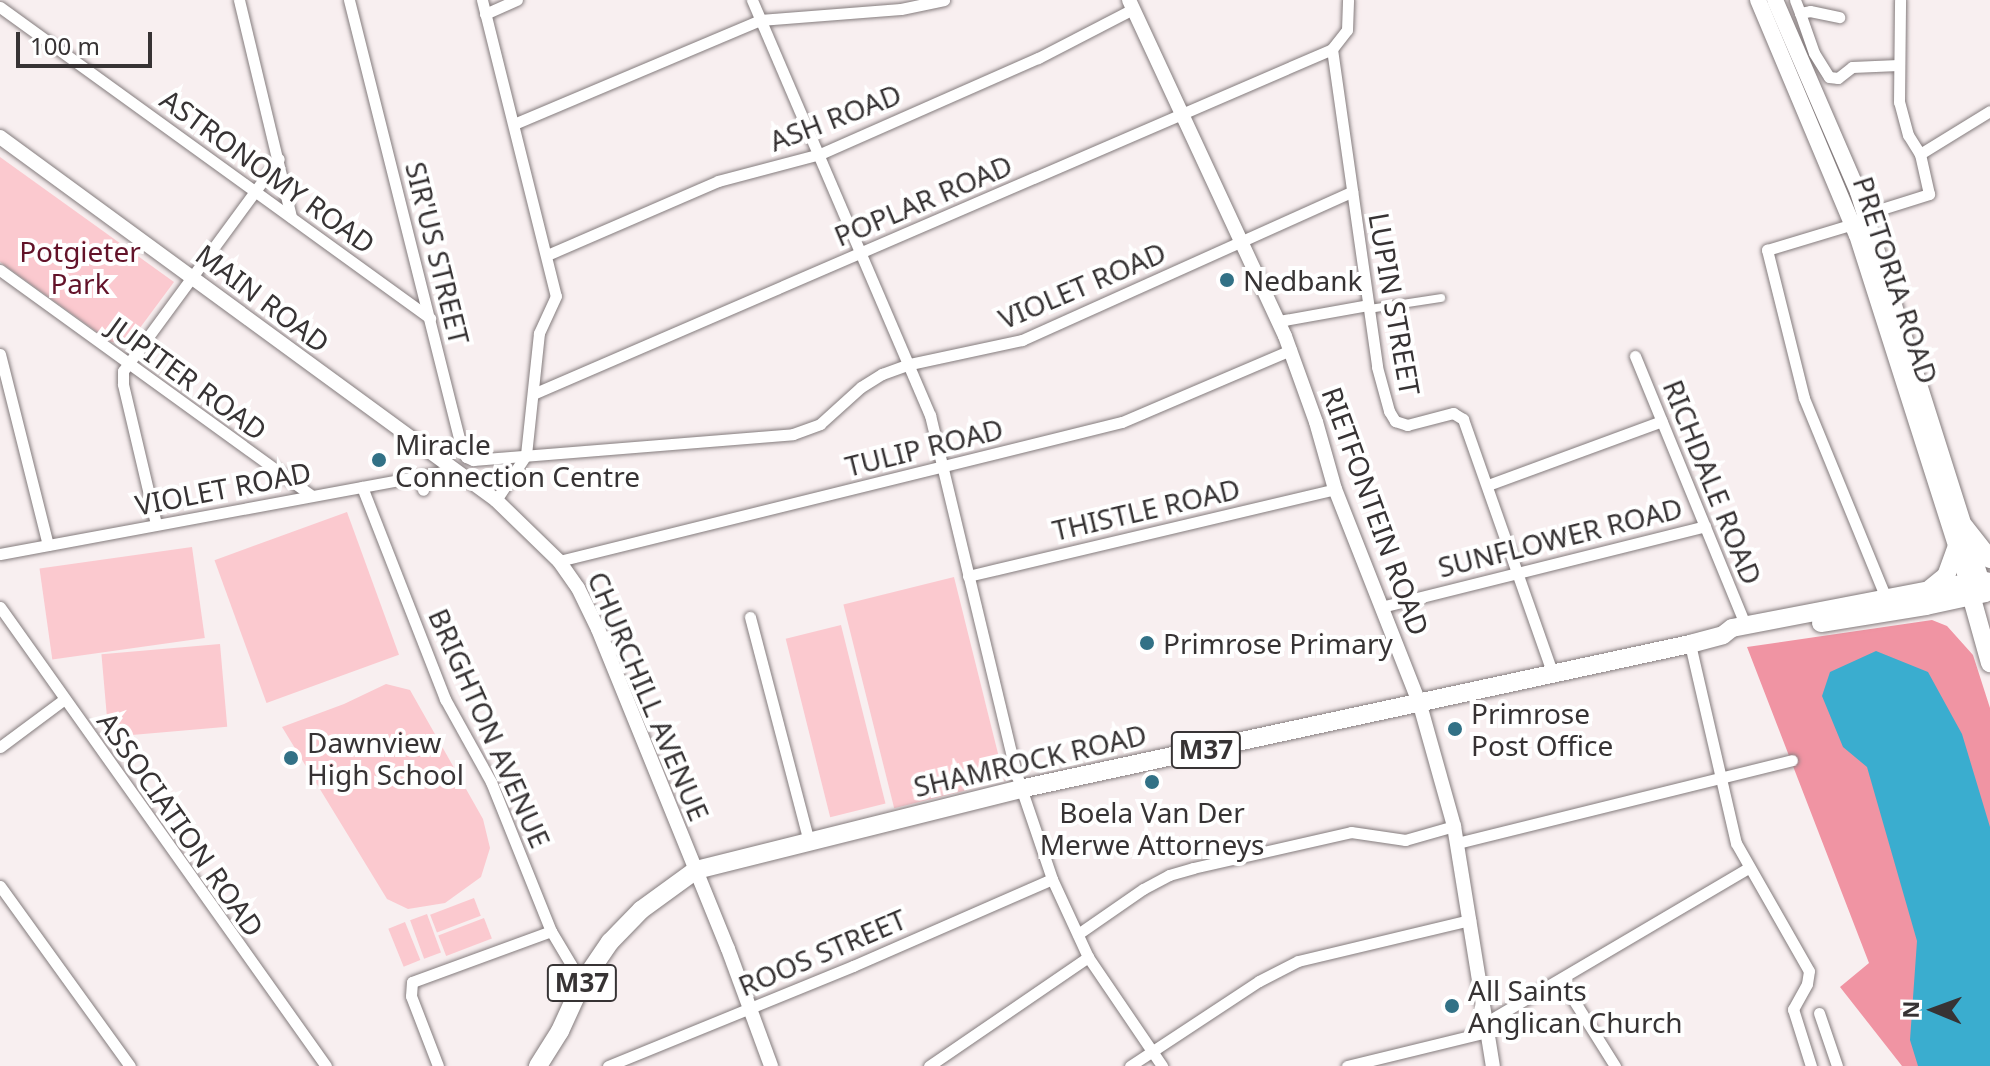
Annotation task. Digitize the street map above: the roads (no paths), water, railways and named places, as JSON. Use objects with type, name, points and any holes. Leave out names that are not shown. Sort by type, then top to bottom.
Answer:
[{"type":"main road","name":"PRETORIA ROAD","points":[[1758,0],[1859,220],[1964,526],[1982,591]]},
{"type":"main road","name":"PRETORIA ROAD","points":[[1775,0],[1808,56],[1956,549],[1982,591]]},
{"type":"main road","points":[[1964,526],[1990,559]]},
{"type":"main road","points":[[1956,549],[1946,576],[1923,599],[1955,610],[1980,629]]},
{"type":"main road","points":[[1982,591],[1980,629],[1990,663]]},
{"type":"main road","name":"SHAMROCK ROAD","points":[[538,1066],[560,1031],[582,983],[610,942],[641,910],[696,870],[1020,789],[1420,705],[1690,644],[1746,626],[1982,591]]},
{"type":"main road","name":"SHAMROCK ROAD","points":[[1723,635],[1753,634],[1888,605]]},
{"type":"street","points":[[239,0],[291,217]]},
{"type":"street","name":"SIR'US STREET","points":[[349,0],[466,457],[479,460],[526,455]]},
{"type":"street","points":[[482,0],[556,296],[539,333],[526,455],[496,500]]},
{"type":"street","points":[[485,14],[517,0]]},
{"type":"street","points":[[752,0],[930,415],[992,692],[1003,719],[1020,789],[1052,879],[1088,957],[1150,1053],[1162,1066]]},
{"type":"street","points":[[514,124],[760,20],[901,9],[944,0]]},
{"type":"street","points":[[1332,49],[1346,35],[1348,0]]},
{"type":"street","points":[[1795,0],[1808,56],[1831,77],[1838,78],[1852,67],[1898,65]]},
{"type":"street","points":[[1888,605],[1804,398],[1767,250],[1859,220],[1881,209],[1928,196],[1929,185],[1920,154],[1901,114],[1898,65],[1900,0]]},
{"type":"street","name":"RIETFONTEIN ROAD","points":[[1131,4],[1291,350],[1335,489],[1420,705],[1454,826],[1493,1066]]},
{"type":"street","name":"ASH ROAD","points":[[547,255],[718,181],[820,154],[1038,58],[1131,4]]},
{"type":"street","name":"ASTRONOMY ROAD","points":[[0,7],[430,318]]},
{"type":"street","points":[[1800,13],[1810,11],[1839,17]]},
{"type":"street","name":"POPLAR ROAD","points":[[533,394],[1332,49]]},
{"type":"street","name":"LUPIN STREET","points":[[1332,49],[1377,367],[1393,419],[1414,426],[1448,414],[1459,416],[1488,485],[1553,675]]},
{"type":"street","points":[[1920,154],[1990,111]]},
{"type":"street","name":"MAIN ROAD","points":[[0,137],[496,500]]},
{"type":"street","points":[[156,524],[123,384],[126,364],[279,159]]},
{"type":"street","name":"VIOLET ROAD","points":[[526,455],[793,434],[820,424],[872,379],[910,364],[1022,340],[1352,192]]},
{"type":"street","name":"JUPITER ROAD","points":[[0,270],[311,495]]},
{"type":"street","points":[[1279,321],[1441,298]]},
{"type":"street","name":"TULIP ROAD","points":[[559,561],[1122,422],[1291,350]]},
{"type":"street","points":[[0,354],[48,545]]},
{"type":"street","name":"RICHDALE ROAD","points":[[1635,356],[1746,626]]},
{"type":"street","points":[[1488,485],[1662,421]]},
{"type":"street","name":"VIOLET ROAD","points":[[0,554],[455,470]]},
{"type":"street","points":[[421,477],[423,490]]},
{"type":"street","name":"BRIGHTON AVENUE","points":[[362,487],[445,699],[491,782],[551,931],[582,983]]},
{"type":"street","name":"THISTLE ROAD","points":[[968,576],[1335,489]]},
{"type":"street","name":"CHURCHILL AVENUE","points":[[496,500],[559,561],[593,616],[771,1066]]},
{"type":"street","name":"SUNFLOWER ROAD","points":[[1381,607],[1705,526]]},
{"type":"street","name":"ASSOCIATION ROAD","points":[[0,607],[63,700],[326,1066]]},
{"type":"street","points":[[750,617],[809,842]]},
{"type":"street","points":[[1690,644],[1736,843],[1809,971],[1807,984],[1793,1009],[1811,1066]]},
{"type":"street","points":[[0,747],[63,700]]},
{"type":"street","points":[[1457,843],[1792,760]]},
{"type":"street","points":[[1078,934],[1143,889],[1181,872],[1343,833],[1405,840],[1454,826]]},
{"type":"street","points":[[1347,1066],[1486,1027],[1748,868]]},
{"type":"street","name":"ROOS STREET","points":[[608,1066],[750,1009],[1052,879]]},
{"type":"street","points":[[0,886],[130,1066]]},
{"type":"street","points":[[1130,1066],[1259,981],[1298,961],[1470,920]]},
{"type":"street","points":[[438,1066],[411,996],[412,982],[551,931]]},
{"type":"street","points":[[929,1066],[1088,957]]},
{"type":"street","points":[[1561,980],[1615,1066]]},
{"type":"street","points":[[1819,1013],[1837,1066]]},
{"type":"street","points":[[1150,1053],[1155,1066]]},
{"type":"water","points":[[1876,651],[1928,672],[1962,734],[1990,827],[1990,1066],[1918,1066],[1910,1040],[1917,941],[1867,767],[1843,747],[1822,696],[1830,672]]},
{"type":"place","name":"Nedbank","points":[[1227,280]]},
{"type":"place","name":"Miracle Connection Centre","points":[[379,460]]},
{"type":"place","name":"Primrose Primary","points":[[1147,643]]},
{"type":"place","name":"Primrose Post Office","points":[[1455,729]]},
{"type":"place","name":"Dawnview High School","points":[[291,758]]},
{"type":"place","name":"Boela Van Der Merwe Attorneys","points":[[1152,782]]},
{"type":"place","name":"All Saints Anglican Church","points":[[1452,1006]]},
{"type":"park label","name":"Potgieter Park","points":[[80,267]]}]
